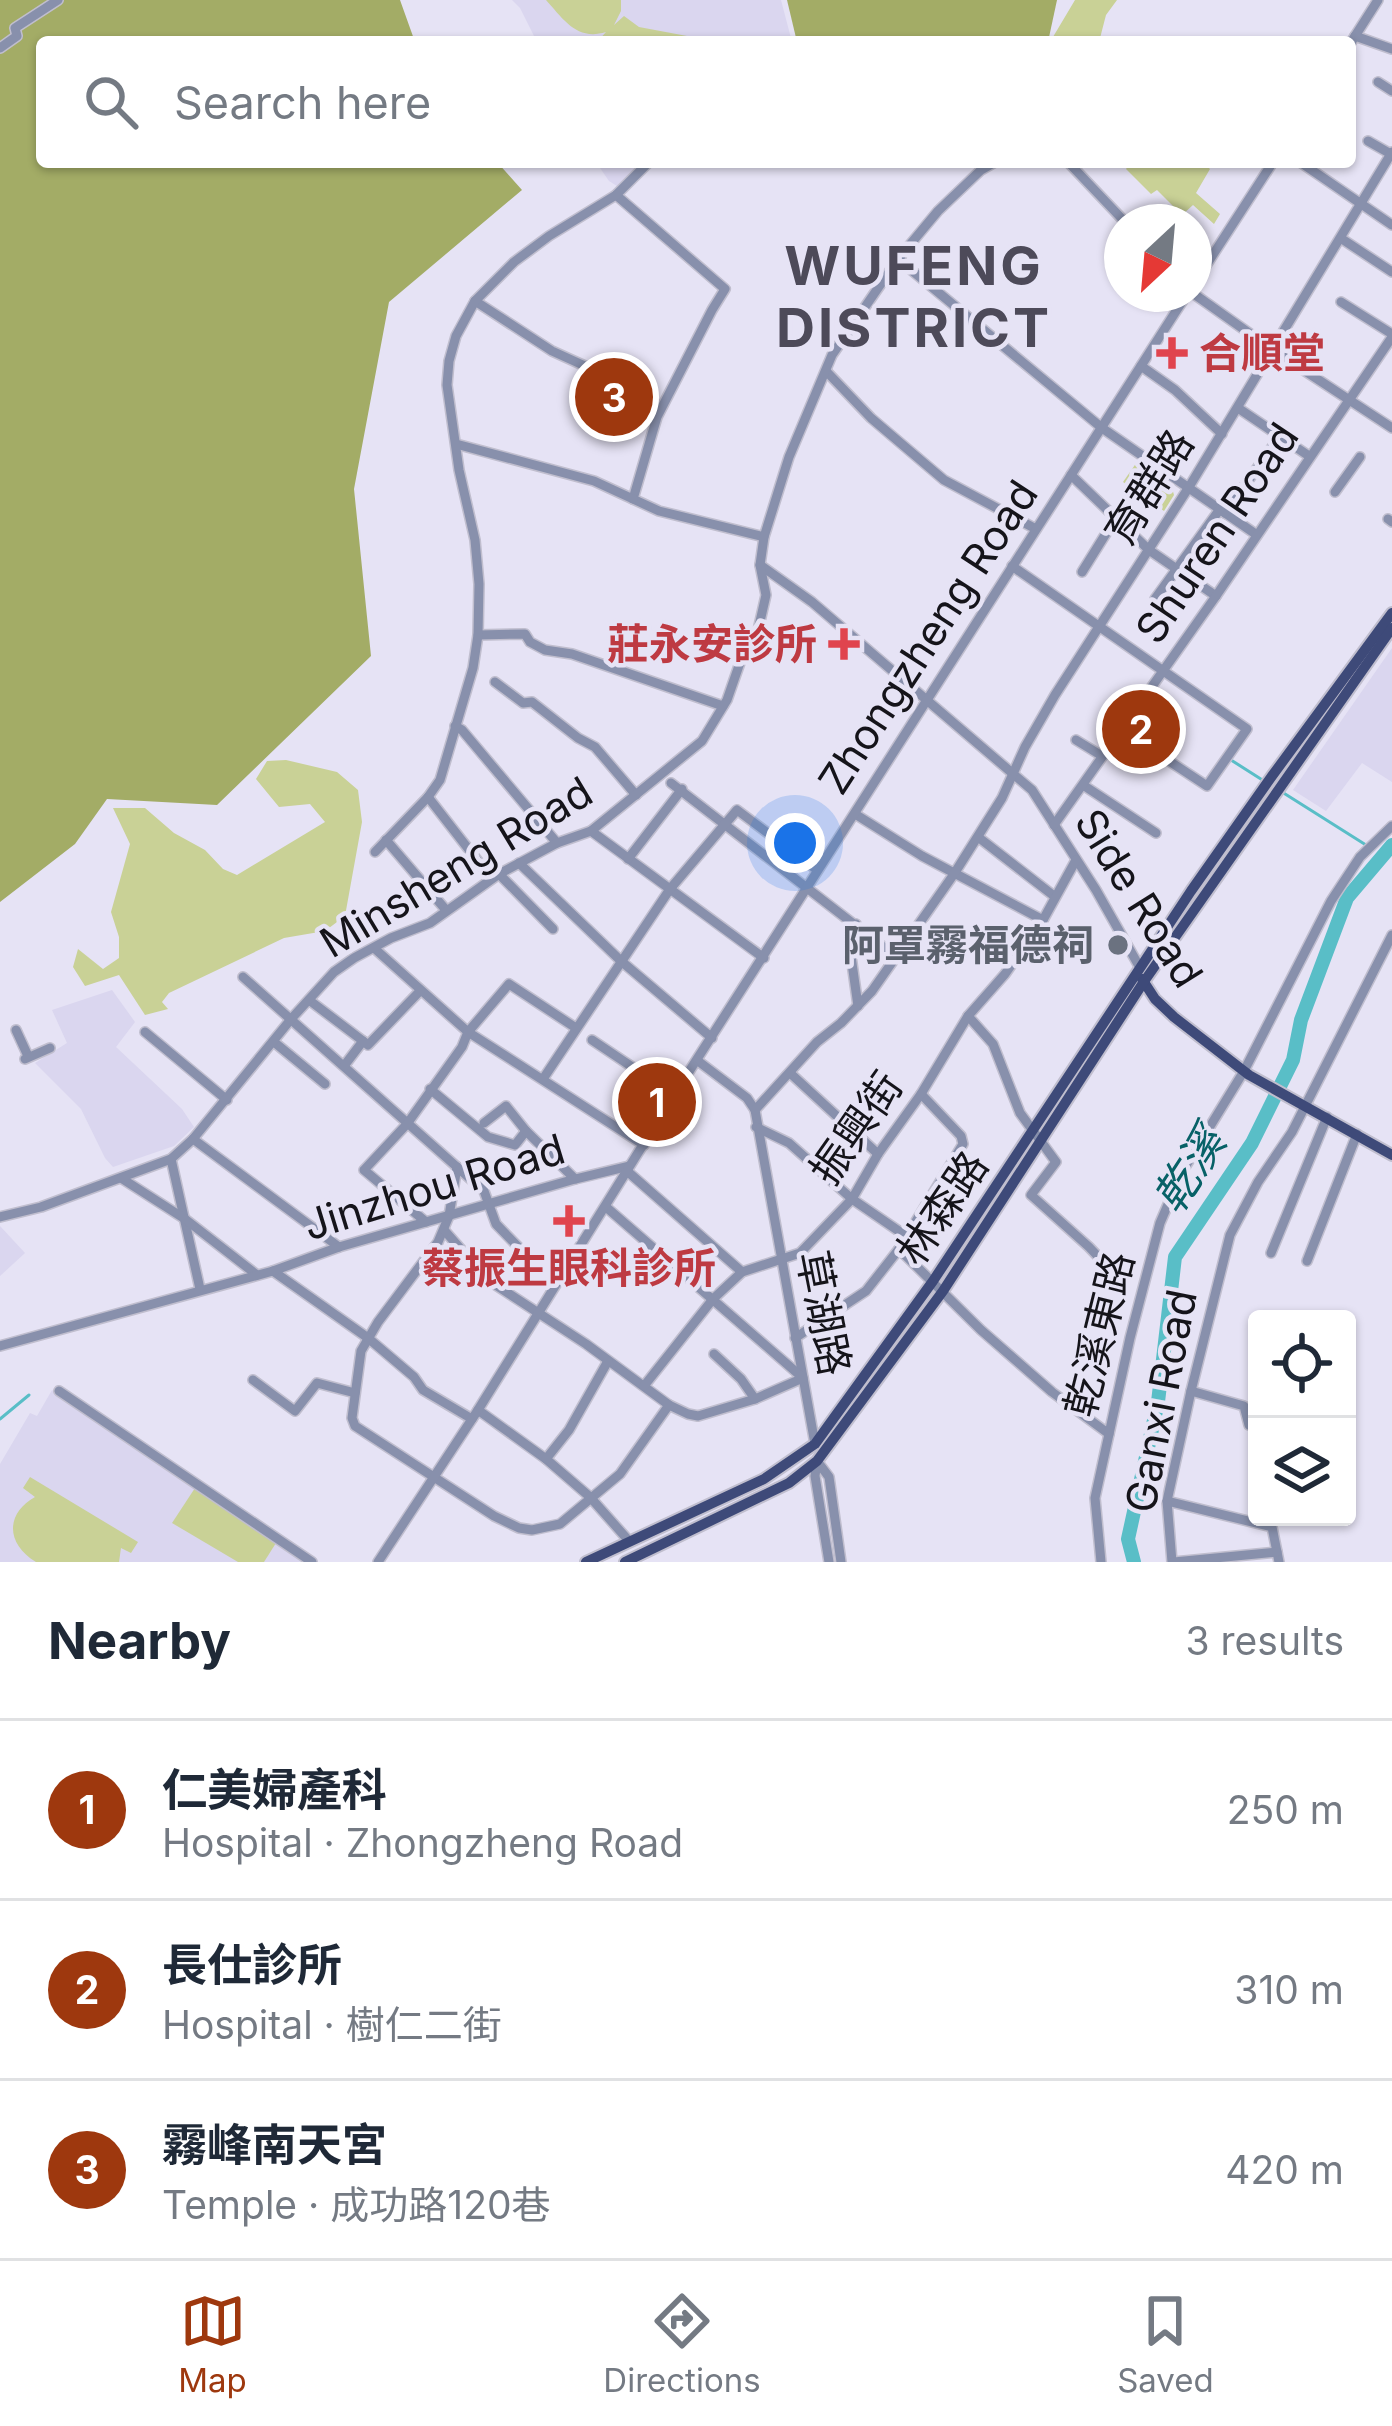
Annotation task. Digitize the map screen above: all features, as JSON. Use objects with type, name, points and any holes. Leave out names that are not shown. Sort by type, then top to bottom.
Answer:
[{"type":"main road","points":[[1267,795],[1392,613]]},
{"type":"main road","points":[[1277,779],[1392,628]]},
{"type":"main road","name":"林森路","points":[[625,1562],[789,1483],[817,1461],[943,1292],[1014,1181],[1139,966],[1267,795]]},
{"type":"main road","name":"林森路","points":[[586,1562],[764,1479],[815,1444],[1036,1137],[1267,795]]},
{"type":"main road","name":"Side Road","points":[[1139,966],[1143,983],[1174,1017],[1246,1073],[1301,1104]]},
{"type":"main road","points":[[1301,1104],[1392,1155]]},
{"type":"street","points":[[0,48],[17,36],[15,28],[58,0]]},
{"type":"street","points":[[1354,36],[1375,1]]},
{"type":"street","points":[[1356,41],[1392,49]]},
{"type":"street","points":[[1378,82],[1392,91]]},
{"type":"street","points":[[1368,141],[1390,158]]},
{"type":"street","name":"育群路","points":[[755,1110],[872,991],[954,874],[1002,798],[1054,694],[1189,487],[1390,158]]},
{"type":"street","points":[[376,851],[440,780],[473,668],[479,584],[475,540],[447,385],[456,336],[475,302],[528,250],[616,195],[643,168]]},
{"type":"street","name":"Minsheng Road","points":[[0,1217],[41,1207],[171,1159],[194,1139],[334,972],[430,922],[495,876],[591,831],[702,741],[723,706],[742,657],[756,639],[766,595],[760,565],[764,537],[789,457],[832,355],[898,259],[938,211],[984,168]]},
{"type":"street","points":[[1074,168],[1108,204]]},
{"type":"street","points":[[1212,256],[1269,168]]},
{"type":"street","points":[[1309,168],[1392,225]]},
{"type":"street","points":[[616,195],[725,289],[657,417],[633,500]]},
{"type":"street","points":[[1342,238],[1392,272]]},
{"type":"street","points":[[898,259],[1102,428],[1257,535]]},
{"type":"street","points":[[475,302],[552,351],[607,376]]},
{"type":"street","points":[[1341,302],[1392,335]]},
{"type":"street","points":[[1212,308],[1392,427]]},
{"type":"street","name":"Zhongzheng Road","points":[[378,1562],[1179,312]]},
{"type":"street","name":"Shuren Road","points":[[1054,825],[1392,335]]},
{"type":"street","points":[[1141,367],[1175,390],[1222,434]]},
{"type":"street","points":[[826,371],[871,418],[944,480],[1036,530]]},
{"type":"street","points":[[1238,408],[1309,456]]},
{"type":"street","points":[[1156,599],[1280,436]]},
{"type":"street","points":[[456,444],[594,482],[659,511],[764,537]]},
{"type":"street","points":[[1335,492],[1360,457]]},
{"type":"street","points":[[1071,475],[1149,550],[1216,596]]},
{"type":"street","points":[[1082,572],[1115,519]]},
{"type":"street","name":"Side Road","points":[[760,565],[812,602],[1032,790],[1139,966]]},
{"type":"street","points":[[1012,566],[1247,729],[1207,786],[1122,730]]},
{"type":"street","points":[[478,635],[525,634],[545,650],[572,654],[723,706]]},
{"type":"street","points":[[495,682],[595,747],[637,795]]},
{"type":"street","points":[[455,726],[557,844]]},
{"type":"street","points":[[1076,740],[1102,756]]},
{"type":"street","points":[[671,783],[895,956]]},
{"type":"street","points":[[1083,785],[1156,833]]},
{"type":"street","points":[[628,859],[682,789]]},
{"type":"street","points":[[428,797],[495,876],[553,928]]},
{"type":"street","points":[[543,1079],[670,889],[737,810],[818,870]]},
{"type":"street","points":[[855,814],[954,874],[1043,920]]},
{"type":"street","name":"乾溪東路","points":[[1101,1562],[1095,1498],[1160,1223],[1182,1172],[1246,1073],[1331,901],[1360,857],[1392,826]]},
{"type":"street","points":[[591,831],[764,958]]},
{"type":"street","points":[[978,837],[1054,896]]},
{"type":"street","points":[[386,839],[446,910]]},
{"type":"street","name":"振興街","points":[[644,1386],[713,1299],[742,1272],[800,1253],[852,1199],[968,1016],[1043,920],[1076,860]]},
{"type":"street","points":[[519,863],[621,961],[712,1038]]},
{"type":"street","points":[[856,924],[850,950],[858,1006]]},
{"type":"street","name":"Ganxi Road","points":[[1173,1562],[1167,1501],[1231,1235],[1392,935]]},
{"type":"street","points":[[374,948],[468,1031],[644,1145]]},
{"type":"street","points":[[243,976],[484,1191],[496,1224],[526,1255]]},
{"type":"street","points":[[426,1222],[364,1170],[407,1124],[462,1047],[468,1031],[508,984],[576,1028]]},
{"type":"street","points":[[310,1000],[368,1045],[420,991]]},
{"type":"street","points":[[968,1016],[993,1044],[1020,1113],[1056,1162],[1031,1195]]},
{"type":"street","points":[[16,1030],[26,1058],[50,1048]]},
{"type":"street","points":[[145,1031],[226,1100]]},
{"type":"street","points":[[592,1040],[674,1095]]},
{"type":"street","points":[[344,1066],[363,1041]]},
{"type":"street","points":[[274,1042],[325,1084]]},
{"type":"street","points":[[698,1061],[747,1098],[755,1110]]},
{"type":"street","points":[[790,1073],[878,1154]]},
{"type":"street","points":[[430,1089],[488,1137],[515,1144],[526,1131]]},
{"type":"street","points":[[795,1338],[866,1291],[899,1249],[963,1144],[961,1136],[921,1094]]},
{"type":"street","points":[[484,1124],[506,1106],[575,1179]]},
{"type":"street","name":"草湖路","points":[[755,1110],[817,1461]]},
{"type":"street","points":[[1271,1253],[1327,1117]]},
{"type":"street","points":[[756,1127],[790,1144],[852,1199],[906,1236]]},
{"type":"street","points":[[1307,1262],[1358,1134]]},
{"type":"street","points":[[194,1139],[339,1247]]},
{"type":"street","points":[[171,1159],[200,1289]]},
{"type":"street","points":[[457,1167],[444,1230],[361,1351],[352,1418],[355,1426],[494,1516],[532,1530],[560,1524],[620,1474],[670,1405]]},
{"type":"street","points":[[628,1169],[742,1272]]},
{"type":"street","name":"Jinzhou Road","points":[[0,1346],[273,1271],[339,1247],[575,1179],[628,1169]]},
{"type":"street","name":"Jinzhou Road","points":[[121,1178],[185,1219],[257,1275]]},
{"type":"street","points":[[1014,1181],[1109,1268]]},
{"type":"street","points":[[444,1230],[488,1280],[670,1405],[698,1416],[803,1378],[606,1207]]},
{"type":"street","points":[[899,1249],[981,1330],[1108,1434]]},
{"type":"street","points":[[273,1271],[368,1338],[423,1390],[475,1415],[545,1460],[590,1497],[629,1541]]},
{"type":"street","points":[[714,1354],[741,1378],[755,1399]]},
{"type":"street","points":[[545,1460],[569,1430],[608,1361]]},
{"type":"street","points":[[253,1379],[295,1411],[317,1383],[355,1393]]},
{"type":"street","points":[[59,1391],[312,1562]]},
{"type":"street","points":[[1190,1391],[1244,1406],[1248,1421]]},
{"type":"street","points":[[817,1461],[815,1476],[829,1562]]},
{"type":"street","points":[[817,1461],[829,1477],[842,1562]]},
{"type":"street","points":[[1167,1501],[1270,1526],[1278,1557],[1173,1562]]},
{"type":"shaded area","points":[[512,0],[781,0],[790,36],[534,36]]},
{"type":"shaded area","points":[[600,168],[635,168],[617,186]]},
{"type":"shaded area","points":[[1392,648],[1392,782],[1362,763],[1326,811],[1293,790]]},
{"type":"shaded area","points":[[112,990],[135,1022],[116,1047],[182,1109],[194,1127],[174,1146],[113,1167],[81,1109],[35,1063],[67,1043],[52,1010]]},
{"type":"shaded area","points":[[0,1226],[25,1253],[0,1276]]},
{"type":"shaded area","points":[[52,1390],[303,1562],[0,1562],[0,1464],[30,1413],[37,1416]]},
{"type":"green space","points":[[0,0],[400,0],[413,36],[36,36],[36,168],[502,168],[522,190],[389,302],[354,489],[371,656],[217,805],[107,799],[75,844],[0,902]]},
{"type":"green space","points":[[546,0],[621,0],[614,25],[624,16],[639,27],[687,36],[602,36],[606,32],[587,34],[565,21]]},
{"type":"green space","points":[[787,0],[1057,0],[1049,36],[796,36]]},
{"type":"green space","points":[[1075,0],[1117,0],[1106,15],[1101,36],[1054,36]]},
{"type":"green space","points":[[1127,168],[1210,169],[1196,193],[1209,204],[1171,204],[1157,190],[1151,194]]},
{"type":"green space","points":[[1137,462],[1172,488],[1174,495],[1164,511],[1123,482]]},
{"type":"green space","points":[[286,760],[337,772],[358,790],[362,822],[345,916],[325,931],[284,938],[169,993],[162,1002],[168,1009],[145,1015],[119,975],[85,986],[73,967],[78,949],[103,969],[119,958],[111,912],[130,844],[113,808],[145,808],[237,875],[325,822],[310,804],[279,807],[256,779],[267,761]]},
{"type":"green space","points":[[30,1477],[138,1542],[131,1553],[121,1548],[119,1562],[36,1562],[26,1555],[13,1529],[18,1512],[35,1497],[23,1488]]},
{"type":"green space","points":[[195,1488],[276,1543],[264,1562],[238,1562],[172,1523]]},
{"type":"waterway","points":[[1231,760],[1264,781]]},
{"type":"waterway","points":[[1282,792],[1366,845]]},
{"type":"waterway","name":"乾溪","points":[[1134,1562],[1128,1539],[1158,1402],[1175,1257],[1252,1143],[1293,1060],[1301,1020],[1347,898],[1392,845]]},
{"type":"waterway","points":[[0,1419],[29,1395]]},
{"type":"place","name":"合順堂","points":[[1172,353]]},
{"type":"place","name":"霧峰南天宮","points":[[614,397]]},
{"type":"place","name":"莊永安診所","points":[[844,644]]},
{"type":"place","name":"長仕診所","points":[[1141,729]]},
{"type":"place","name":"阿罩霧福德祠","points":[[1118,945]]},
{"type":"place","name":"仁美婦產科","points":[[657,1102]]},
{"type":"place","name":"蔡振生眼科診所","points":[[569,1221]]},
{"type":"district","name":"WUFENG DISTRICT","points":[[914,297]]}]
